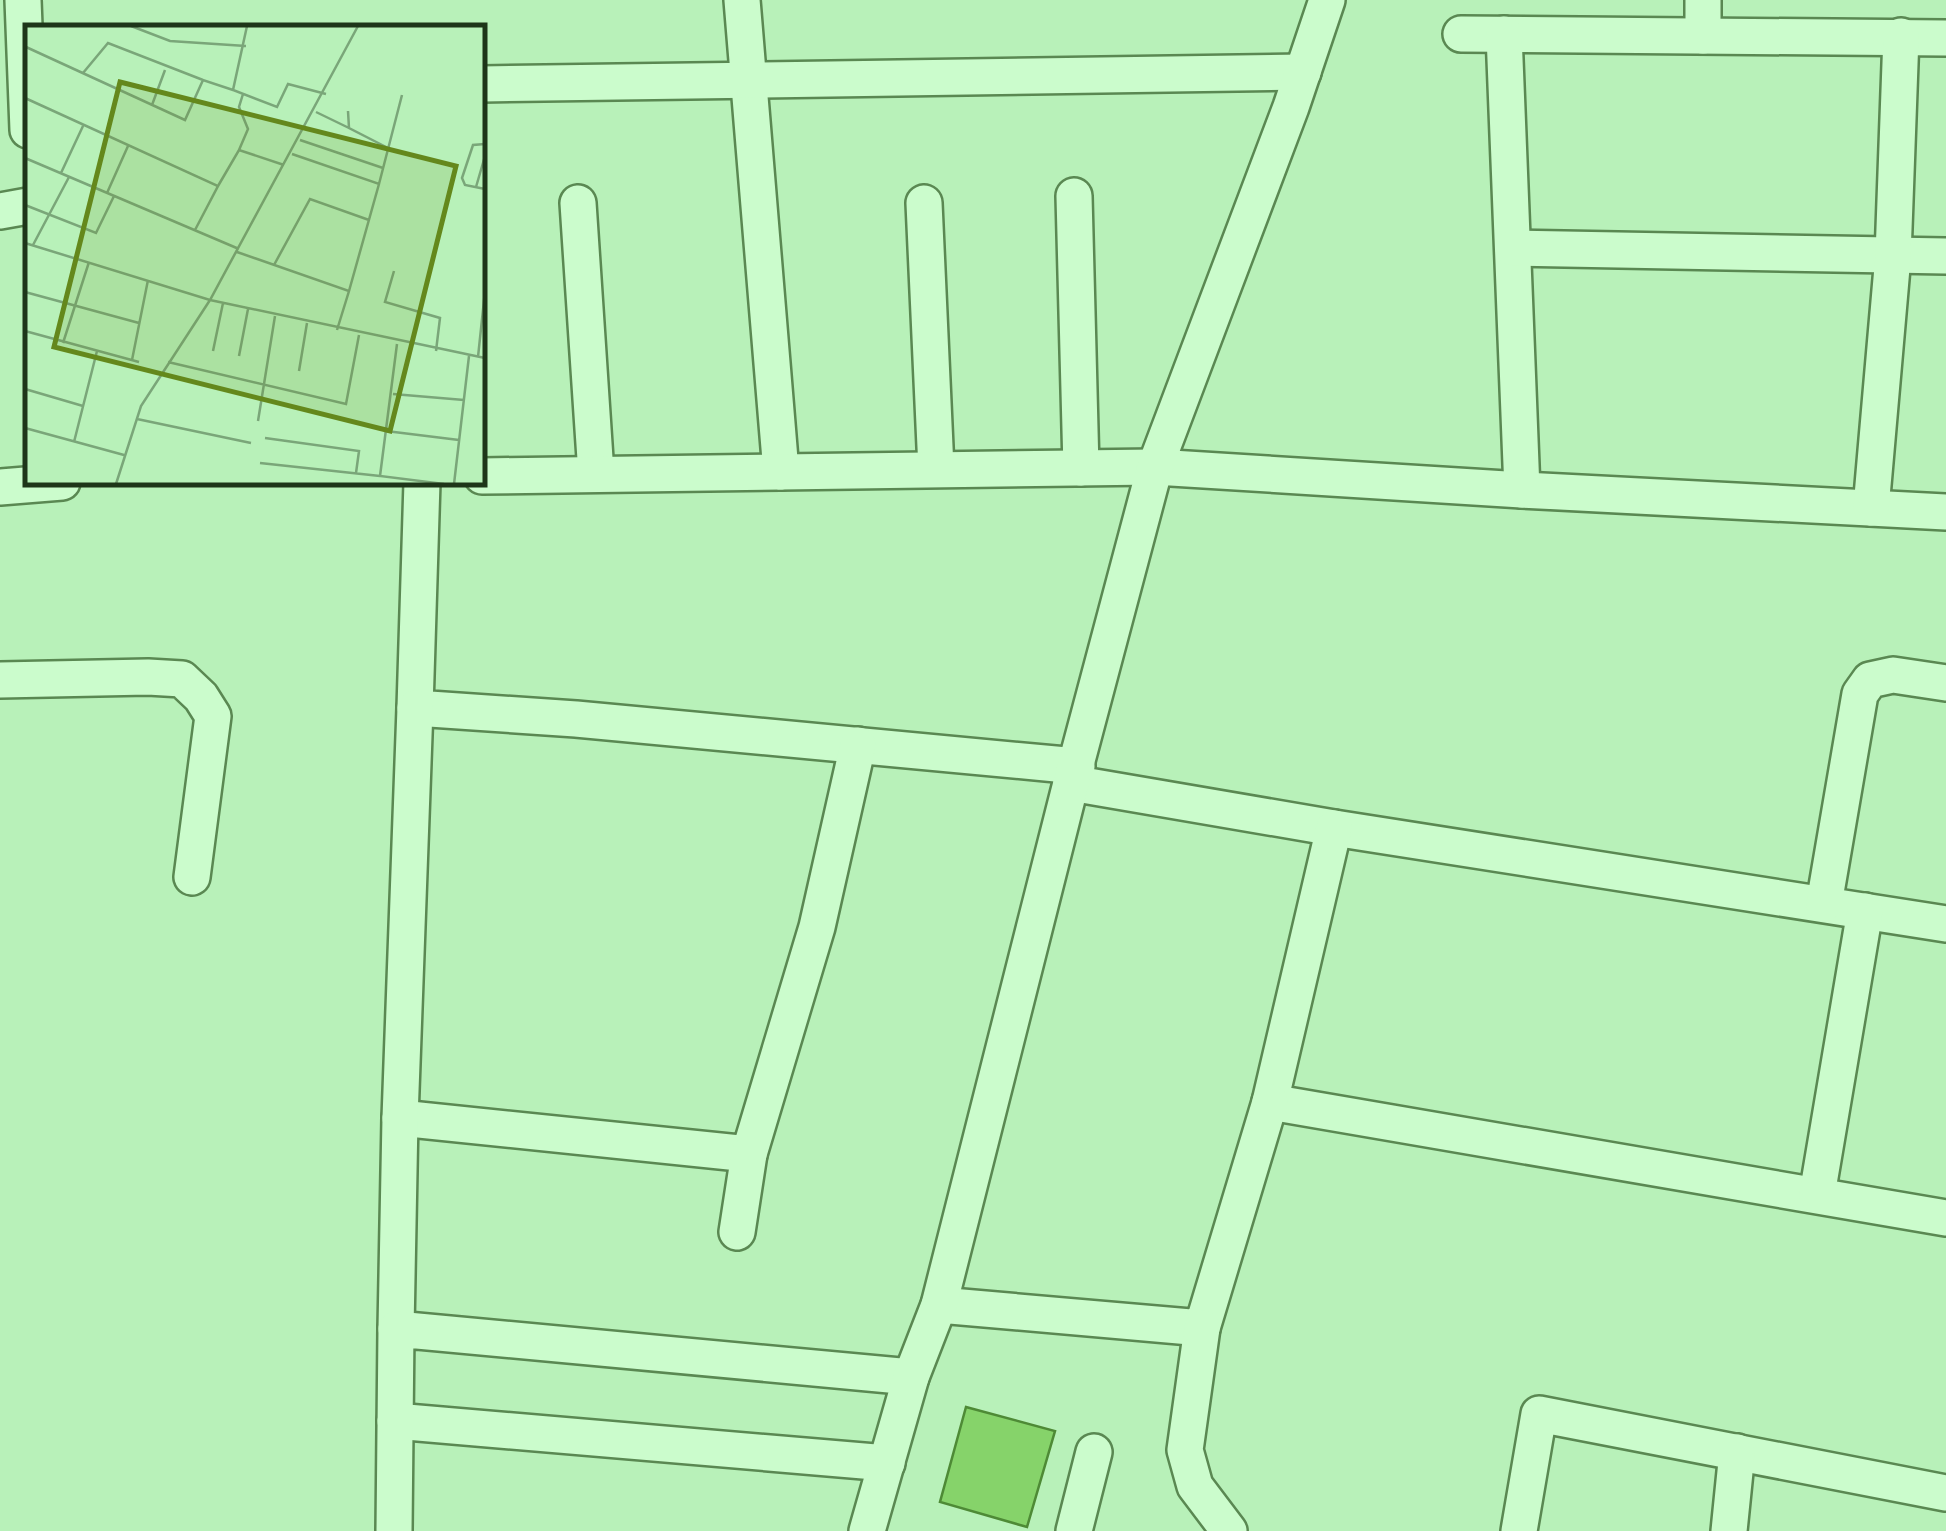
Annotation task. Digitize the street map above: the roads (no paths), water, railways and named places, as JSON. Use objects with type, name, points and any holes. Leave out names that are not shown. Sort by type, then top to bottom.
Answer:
[{"type":"street","points":[[23,0],[25,52]]},
{"type":"street","points":[[742,0],[781,472]]},
{"type":"street","points":[[867,1531],[911,1378],[939,1305],[1155,467],[1327,0]]},
{"type":"street","points":[[1703,36],[1704,0]]},
{"type":"street","points":[[1460,34],[1946,38]]},
{"type":"street","points":[[1504,34],[1522,490]]},
{"type":"street","points":[[1872,508],[1893,256],[1901,36]]},
{"type":"street","points":[[485,84],[1303,72]]},
{"type":"street","points":[[1074,196],[1081,468]]},
{"type":"street","points":[[578,202],[596,474]]},
{"type":"street","points":[[924,203],[936,470]]},
{"type":"street","points":[[0,210],[25,206]]},
{"type":"street","points":[[1513,248],[1946,256]]},
{"type":"street","points":[[485,476],[1155,467],[1946,512]]},
{"type":"street","points":[[0,488],[31,485]]},
{"type":"street","points":[[394,1531],[400,1118],[422,485]]},
{"type":"street","points":[[1824,904],[1860,694],[1870,680],[1893,675],[1946,683]]},
{"type":"street","points":[[0,680],[182,679],[201,697],[214,716],[192,877]]},
{"type":"street","points":[[415,708],[858,746],[1074,775],[1334,828],[1946,924]]},
{"type":"street","points":[[737,1232],[749,1154],[817,927],[858,746]]},
{"type":"street","points":[[1228,1531],[1196,1486],[1185,1450],[1199,1349],[1270,1102],[1334,828]]},
{"type":"street","points":[[1817,1196],[1865,911]]},
{"type":"street","points":[[1270,1102],[1946,1218]]},
{"type":"street","points":[[400,1118],[749,1154]]},
{"type":"street","points":[[939,1305],[1199,1349]]},
{"type":"street","points":[[396,1329],[911,1378]]},
{"type":"street","points":[[1518,1531],[1539,1414],[1946,1493]]},
{"type":"street","points":[[395,1421],[887,1463]]},
{"type":"street","points":[[1074,1531],[1094,1452]]},
{"type":"street","points":[[1729,1531],[1737,1452]]}]
